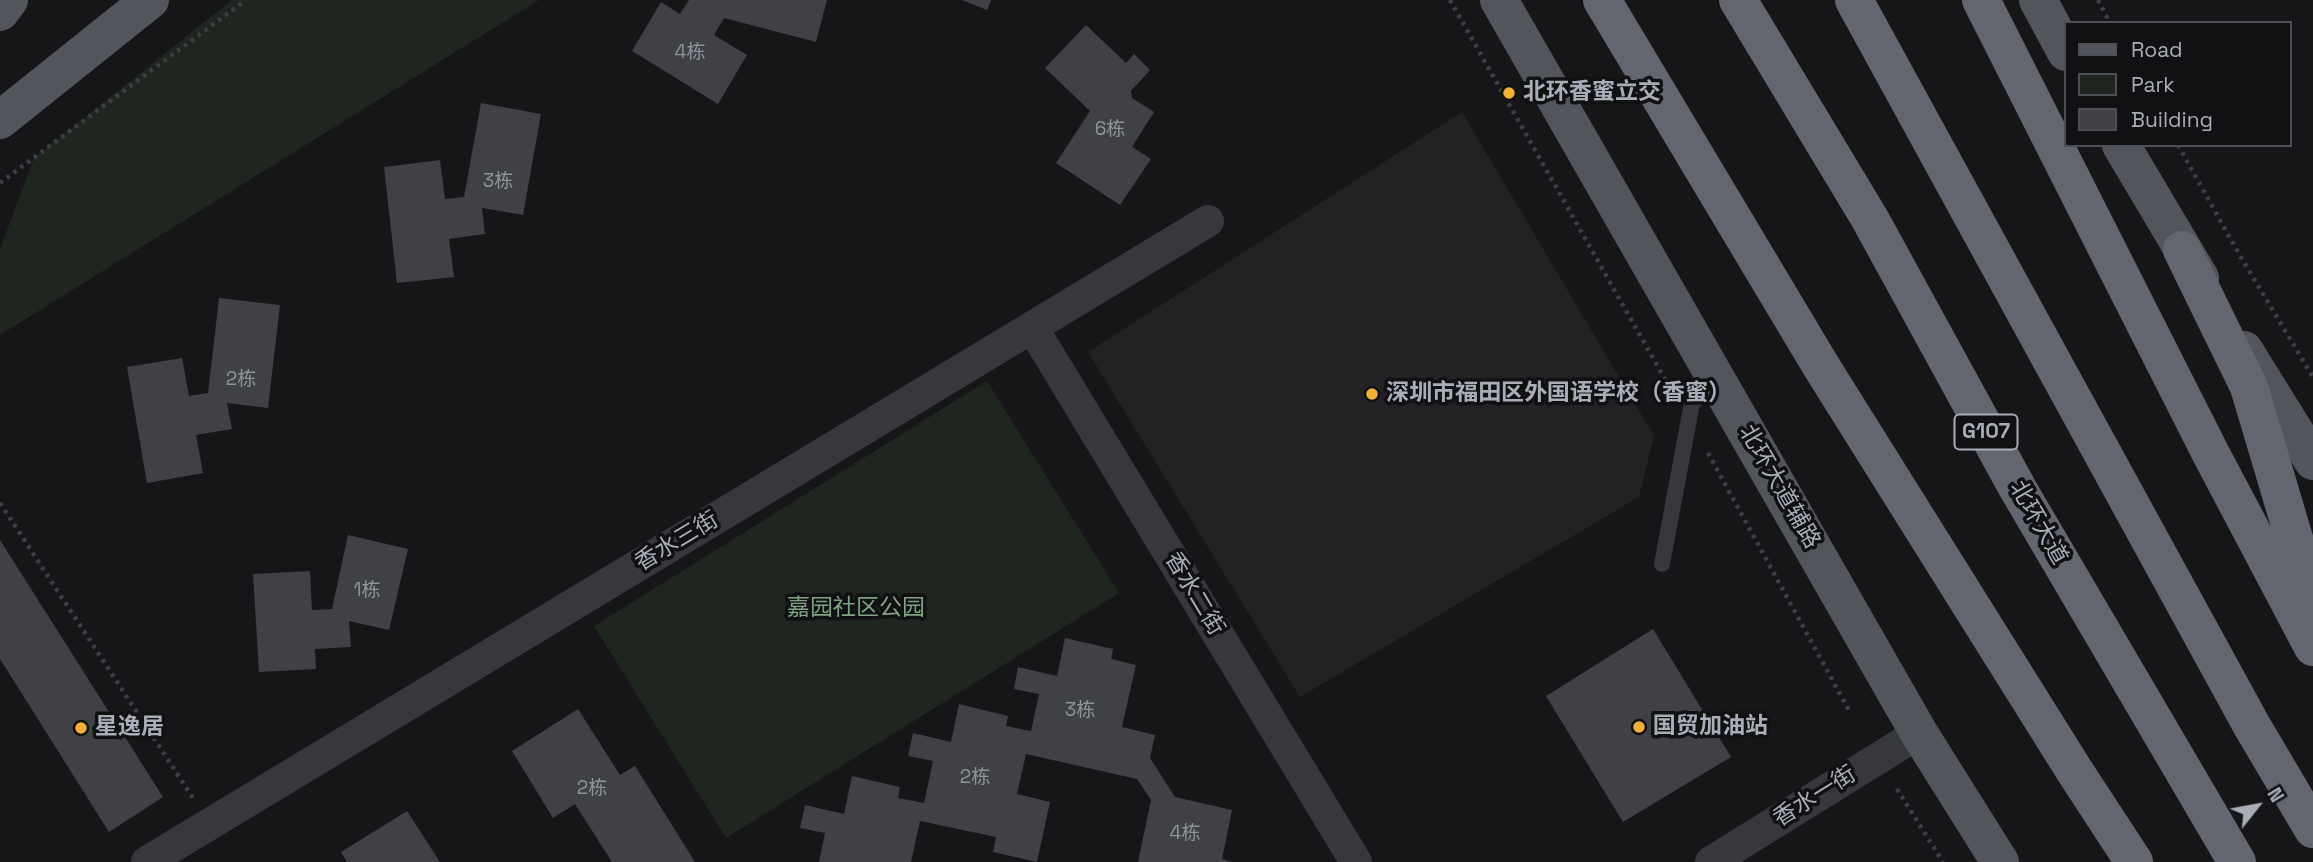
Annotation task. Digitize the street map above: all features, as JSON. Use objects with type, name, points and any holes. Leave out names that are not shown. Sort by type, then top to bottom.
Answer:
[{"type":"highway","name":"北环大道","points":[[1738,0],[1870,219],[2018,489],[2237,862]]},
{"type":"highway","points":[[1854,0],[2252,726],[2313,828]]},
{"type":"highway","points":[[1981,0],[2211,454],[2313,648]]},
{"type":"highway","points":[[1606,8],[1821,366],[2134,862]]},
{"type":"highway","points":[[2182,250],[2249,387],[2313,601]]},
{"type":"main road","points":[[0,12],[9,0]]},
{"type":"main road","points":[[0,120],[150,0]]},
{"type":"main road","name":"北环大道辅路","points":[[1499,0],[1919,733],[2000,862]]},
{"type":"main road","points":[[2038,0],[2063,47]]},
{"type":"main road","points":[[2122,147],[2182,250],[2313,461]]},
{"type":"street","points":[[2057,0],[2063,47]]},
{"type":"street","name":"香水三街","points":[[147,862],[1208,221]]},
{"type":"street","name":"香水二街","points":[[1032,327],[1356,862]]},
{"type":"street","name":"香水一街","points":[[1711,862],[1919,733]]},
{"type":"lane","points":[[1662,564],[1692,403],[1719,382]]},
{"type":"path","points":[[0,183],[246,0]]},
{"type":"path","points":[[1450,0],[1674,394]]},
{"type":"path","points":[[2098,0],[2109,21]]},
{"type":"path","points":[[2179,147],[2313,377]]},
{"type":"path","points":[[1704,446],[1851,713]]},
{"type":"path","points":[[0,503],[210,824]]},
{"type":"path","points":[[1897,789],[1943,862]]},
{"type":"shaded area","name":"深圳市福田区外国语学校（香蜜）","points":[[1462,112],[1654,436],[1639,497],[1300,697],[1088,352]]},
{"type":"green space","points":[[232,0],[539,0],[0,335],[0,249],[34,158]]},
{"type":"green space","name":"嘉园社区公园","points":[[987,381],[1119,593],[726,838],[594,626]]},
{"type":"building","points":[[689,0],[827,0],[816,42],[724,18],[714,35],[747,55],[718,104],[632,51],[661,2],[680,14]]},
{"type":"building","points":[[962,0],[991,0],[987,10]]},
{"type":"building","points":[[1086,25],[1126,63],[1134,54],[1150,70],[1131,91],[1132,98],[1154,112],[1132,147],[1151,159],[1120,205],[1056,163],[1090,111],[1045,68]]},
{"type":"building","points":[[481,103],[541,114],[523,215],[482,208],[485,234],[449,239],[454,277],[397,283],[384,167],[440,160],[445,199],[464,197]]},
{"type":"building","points":[[219,298],[280,305],[268,408],[227,403],[232,429],[196,435],[203,473],[147,483],[127,367],[182,358],[189,396],[208,393]]},
{"type":"building","points":[[348,535],[408,549],[389,630],[349,621],[351,647],[315,649],[316,669],[259,672],[253,574],[310,571],[312,610],[332,609]]},
{"type":"building","name":"星逸居","points":[[0,540],[163,797],[109,832],[0,659]]},
{"type":"building","name":"国贸加油站","points":[[1653,629],[1731,757],[1623,822],[1546,696]]},
{"type":"building","points":[[1065,638],[1113,649],[1111,659],[1136,665],[1122,727],[1155,735],[1150,758],[1175,797],[1232,810],[1222,859],[1232,862],[1138,862],[1151,800],[1137,779],[1026,754],[1017,794],[1050,802],[1037,862],[993,852],[996,837],[920,821],[911,862],[819,862],[825,833],[800,828],[805,805],[844,814],[852,776],[900,787],[898,798],[924,803],[933,761],[908,756],[913,733],[951,742],[959,704],[1008,716],[1006,726],[1031,731],[1039,694],[1014,689],[1018,667],[1057,676]]},
{"type":"building","points":[[578,709],[620,775],[635,766],[695,862],[612,862],[575,804],[553,818],[512,751]]},
{"type":"building","points":[[407,811],[440,862],[347,862],[341,852]]},
{"type":"place","name":"北环香蜜立交","points":[[1509,93]]},
{"type":"place","name":"深圳市福田区外国语学校（香蜜）","points":[[1372,394]]},
{"type":"place","name":"国贸加油站","points":[[1639,727]]},
{"type":"place","name":"星逸居","points":[[81,728]]}]
